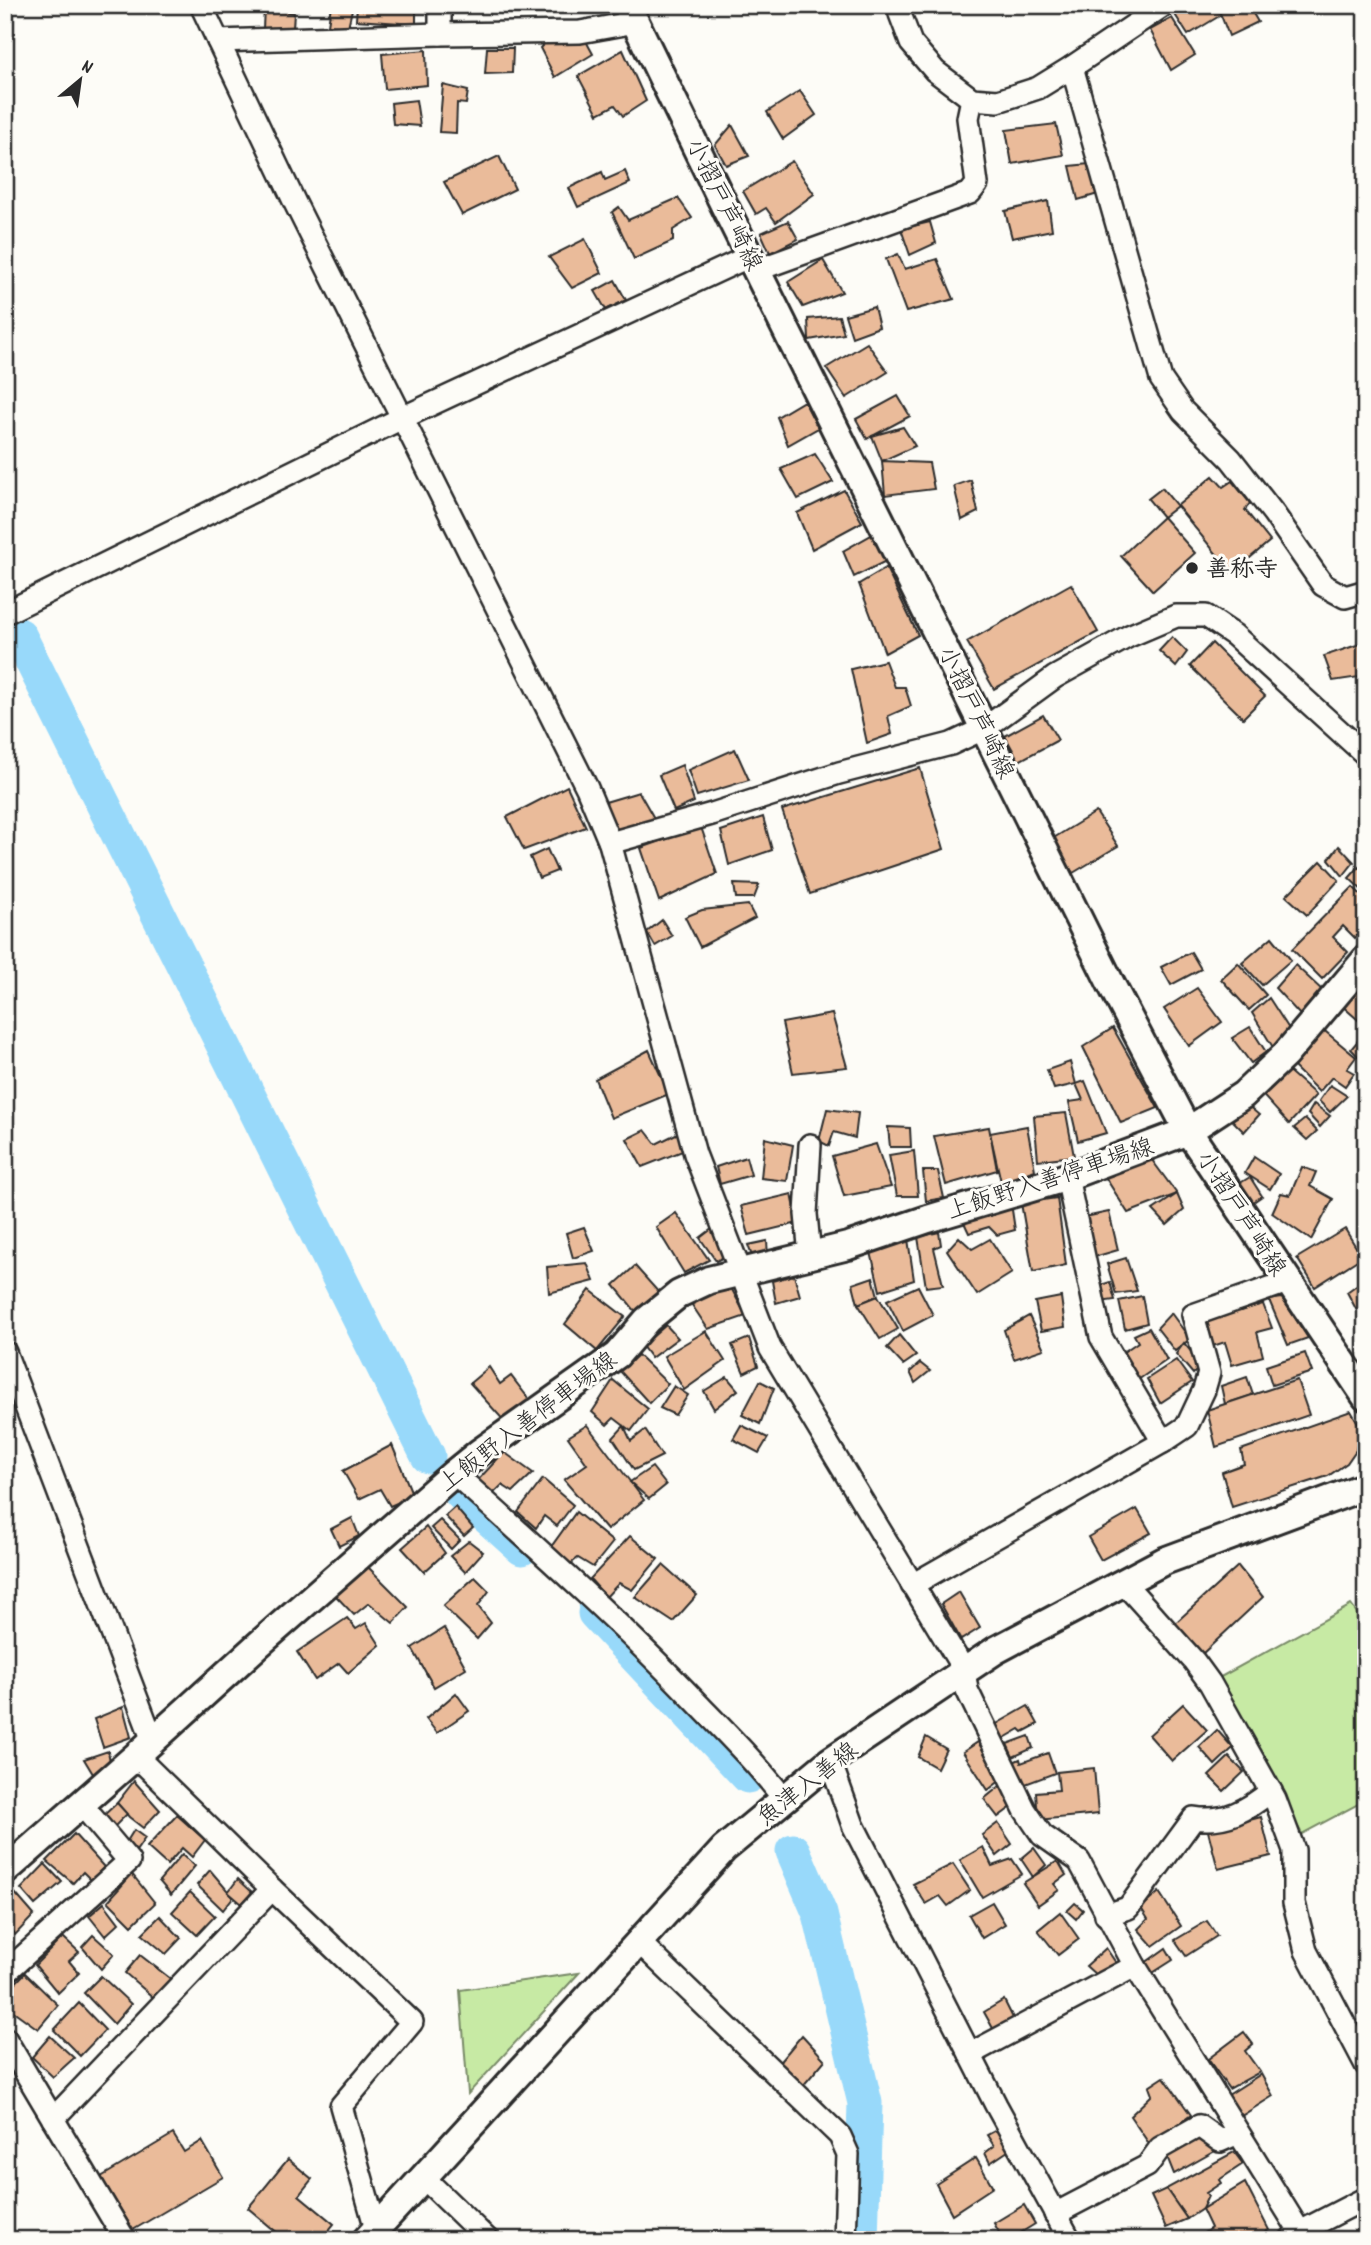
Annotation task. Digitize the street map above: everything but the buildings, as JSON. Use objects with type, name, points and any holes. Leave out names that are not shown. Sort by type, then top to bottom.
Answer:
[{"type":"main road","name":"小摺戸芦崎線","points":[[632,14],[1110,982],[1188,1131],[1366,1397]]},
{"type":"main road","name":"上飯野入善停車場線","points":[[5,1871],[454,1473],[509,1430],[617,1355],[647,1320],[679,1294],[709,1280],[848,1246],[1067,1177],[1188,1131],[1243,1095],[1285,1055],[1366,959]]},
{"type":"main road","name":"魚津入善線","points":[[371,2234],[724,1849],[830,1761],[964,1670],[1164,1560],[1366,1486]]},
{"type":"street","points":[[201,5],[295,203],[587,788],[610,843],[695,1154],[770,1348],[964,1670],[967,1690],[1024,1810],[1042,1835],[1079,1861],[1135,1966],[1238,2133],[1298,2237],[1366,2197]]},
{"type":"street","points":[[440,5],[440,34]]},
{"type":"street","points":[[900,5],[900,14],[911,43],[935,71],[972,99],[998,101],[1038,88],[1164,5]]},
{"type":"street","points":[[218,41],[580,32],[632,14]]},
{"type":"street","points":[[1072,67],[1161,379],[1183,411],[1231,459],[1323,585],[1345,597],[1366,591]]},
{"type":"street","points":[[5,613],[402,418],[753,263],[970,193],[977,184],[968,118],[972,99]]},
{"type":"street","points":[[610,843],[839,773],[951,744],[985,728],[1055,677],[1129,636],[1176,616],[1206,617],[1234,635],[1366,755]]},
{"type":"street","points":[[810,1145],[806,1214],[810,1256]]},
{"type":"street","points":[[1067,1177],[1101,1337],[1163,1442]]},
{"type":"street","points":[[912,1585],[1187,1426],[1209,1373],[1193,1315],[1287,1282]]},
{"type":"street","points":[[5,1352],[144,1749],[272,1889],[412,2022],[341,2106],[371,2234]]},
{"type":"street","points":[[454,1473],[580,1587],[667,1671],[754,1762],[785,1799]]},
{"type":"street","points":[[1123,1582],[1194,1661],[1210,1683],[1271,1791],[1294,1850],[1294,1903],[1306,1951],[1366,2065]]},
{"type":"street","points":[[830,1761],[853,1825],[970,2054],[1070,2240]]},
{"type":"street","points":[[1106,1915],[1128,1908],[1194,1818],[1213,1821],[1252,1807],[1271,1791]]},
{"type":"street","points":[[5,1973],[129,1861],[81,1804]]},
{"type":"street","points":[[53,2119],[272,1889]]},
{"type":"street","points":[[639,1942],[840,2136],[848,2154],[845,2240]]},
{"type":"street","points":[[970,2054],[1135,1966]]},
{"type":"street","points":[[5,2038],[125,2240]]},
{"type":"street","points":[[1055,2214],[1147,2166],[1160,2148],[1199,2126],[1220,2141],[1238,2133]]},
{"type":"street","points":[[424,2177],[488,2240]]},
{"type":"green space","points":[[1351,1605],[1366,1625],[1366,1800],[1302,1834],[1217,1679]]},
{"type":"green space","points":[[579,1973],[468,2094],[460,1990]]},
{"type":"waterway","points":[[19,635],[428,1456]]},
{"type":"waterway","points":[[461,1493],[522,1548]]},
{"type":"waterway","points":[[595,1613],[748,1776]]},
{"type":"waterway","points":[[793,1851],[820,1914],[865,2103],[861,2240]]},
{"type":"place","name":"善称寺","points":[[1192,568]]}]
